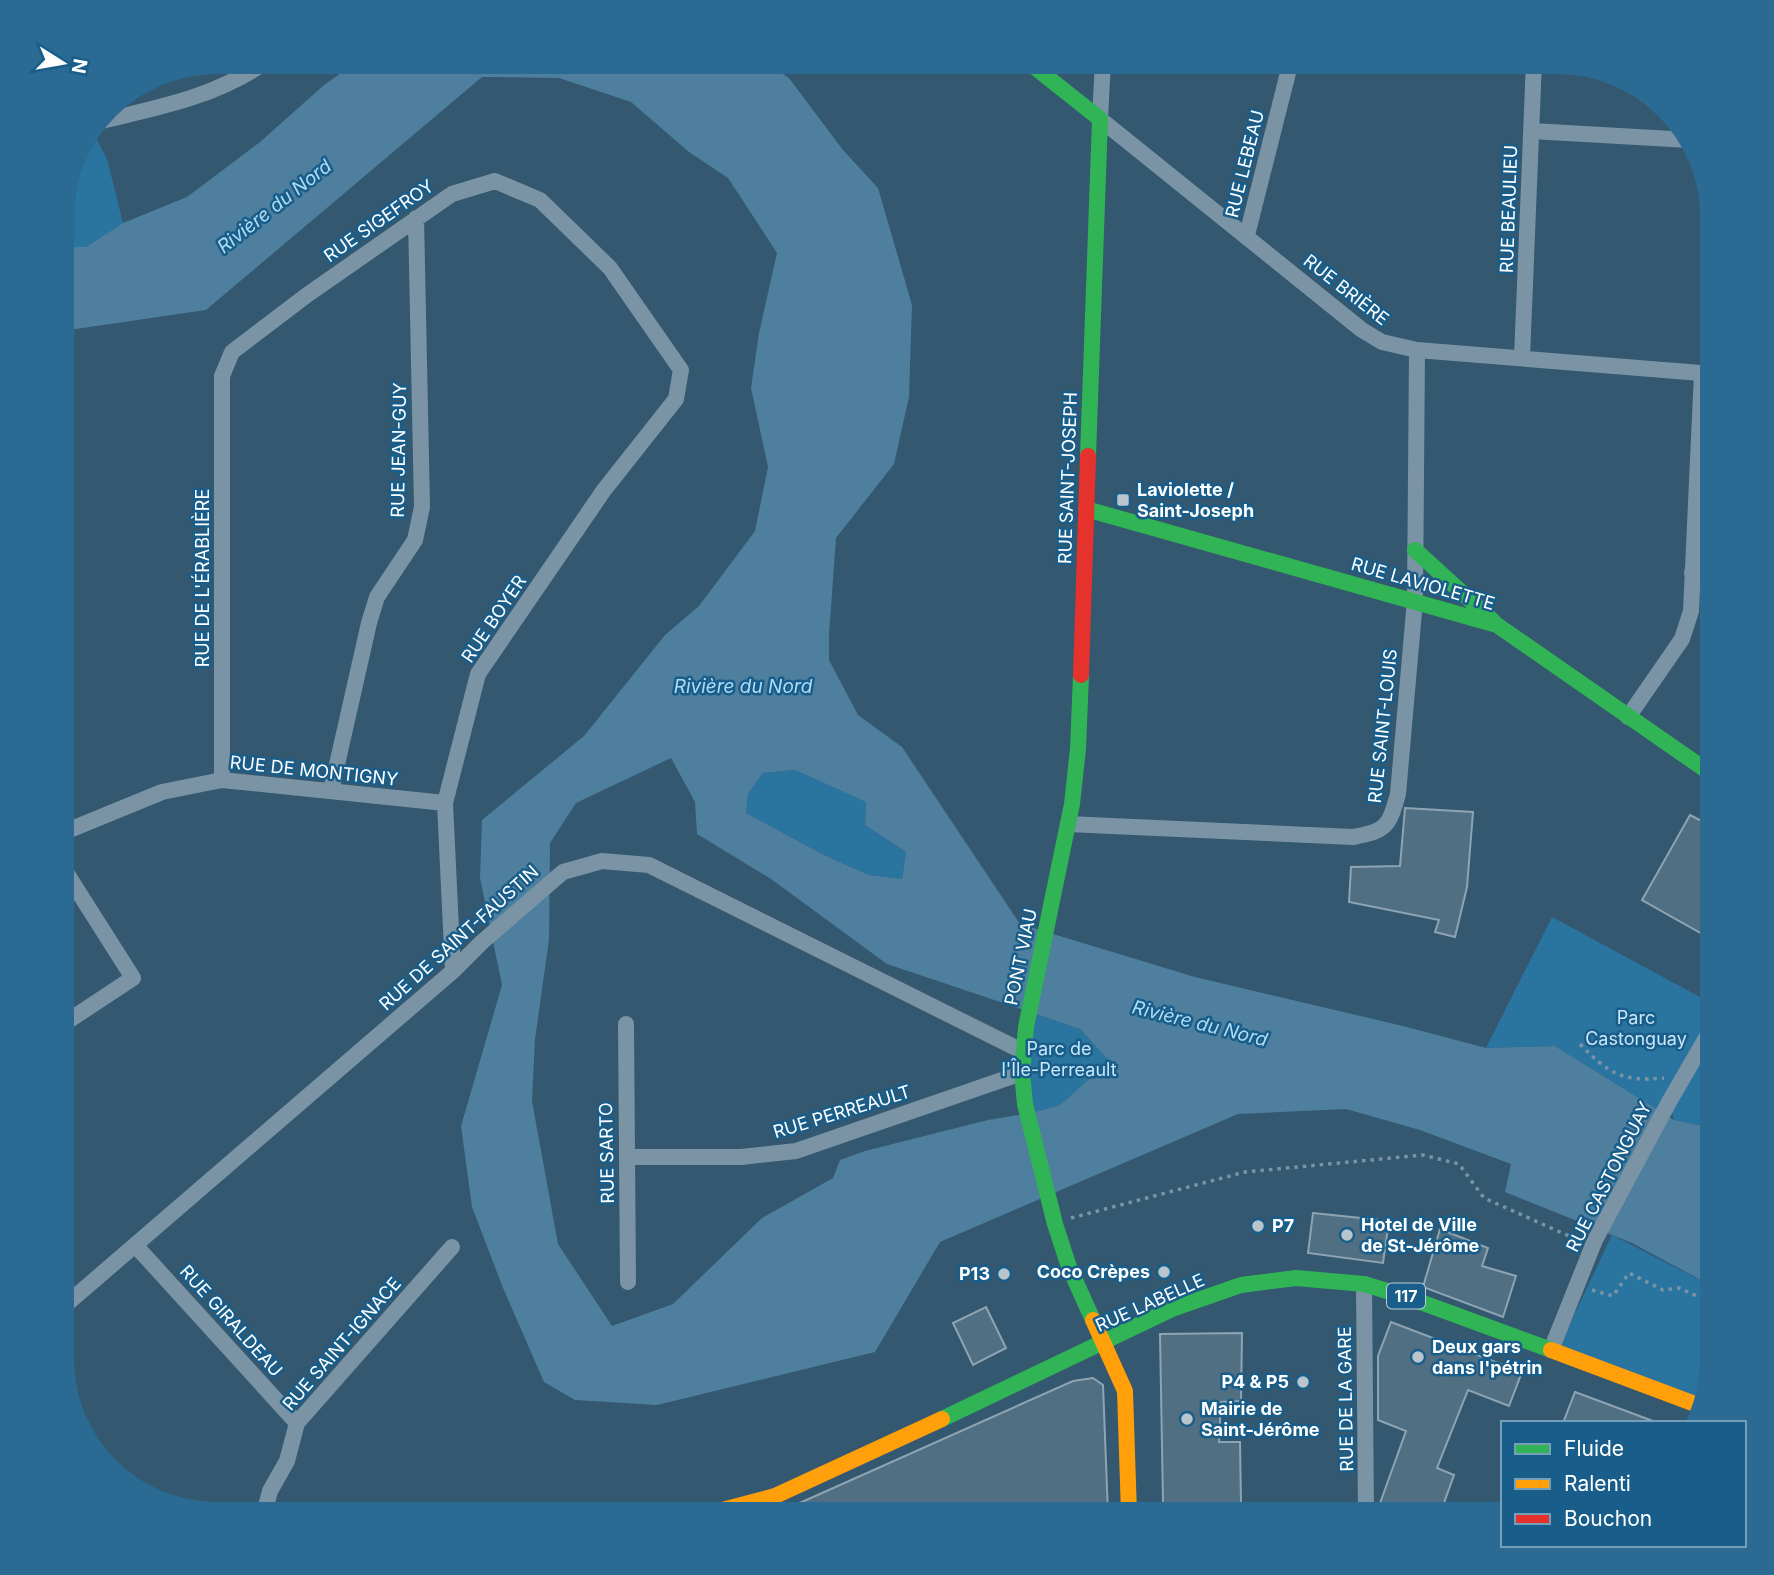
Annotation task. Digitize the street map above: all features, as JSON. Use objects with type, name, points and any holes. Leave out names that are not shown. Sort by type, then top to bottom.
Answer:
[{"type":"street","points":[[113,118],[182,102],[248,74]]},
{"type":"street","name":"RUE BRIÈRE","points":[[1043,74],[1362,330],[1382,342],[1417,349],[1700,373]]},
{"type":"street","name":"RUE SAINT-JOSEPH","points":[[1054,895],[1068,824],[1078,749],[1102,74]]},
{"type":"street","name":"RUE LEBEAU","points":[[1247,235],[1288,74]]},
{"type":"street","name":"RUE BEAULIEU","points":[[1522,358],[1533,74]]},
{"type":"street","points":[[1531,131],[1677,139]]},
{"type":"street","name":"RUE SIGEFROY","points":[[222,376],[232,352],[416,218],[452,194],[495,181],[540,200],[610,268],[681,370]]},
{"type":"street","name":"RUE JEAN-GUY","points":[[331,790],[377,597],[415,540],[422,506],[416,218]]},
{"type":"street","name":"RUE SAINT-LOUIS","points":[[1068,824],[1353,837],[1378,832],[1391,818],[1398,793],[1415,600],[1417,349]]},
{"type":"street","name":"RUE BOYER","points":[[453,971],[445,803],[478,674],[604,490],[676,398],[681,370]]},
{"type":"street","name":"RUE DE L'ÉRABLIÈRE","points":[[222,376],[222,780]]},
{"type":"street","points":[[1629,717],[1682,639],[1691,611],[1700,467]]},
{"type":"street","name":"RUE LAVIOLETTE","points":[[1086,509],[1497,625],[1700,766]]},
{"type":"street","points":[[1415,550],[1497,625]]},
{"type":"street","points":[[1692,573],[1700,573]]},
{"type":"street","name":"RUE DE MONTIGNY","points":[[74,827],[162,792],[222,780],[445,803]]},
{"type":"street","name":"RUE DE SAINT-FAUSTIN","points":[[74,1298],[453,971],[482,942],[563,872],[602,861],[649,865],[1023,1051]]},
{"type":"street","points":[[74,885],[133,978],[74,1017]]},
{"type":"street","name":"PONT VIAU","points":[[1023,1051],[1054,895]]},
{"type":"street","name":"RUE SARTO","points":[[626,1024],[628,1282]]},
{"type":"street","name":"RUE CASTONGUAY","points":[[1551,1350],[1594,1243],[1700,1049]]},
{"type":"street","points":[[1023,1051],[1025,1104],[1053,1218],[1069,1267],[1125,1391],[1129,1502]]},
{"type":"street","name":"RUE PERREAULT","points":[[627,1157],[741,1157],[796,1151],[1022,1073]]},
{"type":"street","name":"RUE GIRALDEAU","points":[[135,1245],[297,1423]]},
{"type":"street","name":"RUE SAINT-IGNACE","points":[[267,1502],[270,1490],[288,1461],[297,1423],[452,1247]]},
{"type":"street","name":"RUE LABELLE","points":[[750,1502],[784,1492],[1172,1310],[1241,1285],[1296,1278],[1364,1284],[1431,1304],[1693,1403]]},
{"type":"street","name":"RUE DE LA GARE","points":[[1364,1284],[1366,1502]]},
{"type":"street","points":[[776,1502],[784,1492]]},
{"type":"path","points":[[1580,1044],[1612,1072],[1647,1081],[1663,1078],[1679,1085]]},
{"type":"path","points":[[1086,1212],[1245,1172],[1423,1155],[1459,1164],[1484,1198],[1594,1243]]},
{"type":"path","points":[[1577,1285],[1613,1296],[1629,1273],[1663,1290],[1679,1288],[1700,1298]]},
{"type":"green space","points":[[97,139],[107,159],[123,223],[86,247],[74,247],[74,207],[78,179]]},
{"type":"green space","points":[[795,770],[866,802],[865,825],[906,852],[902,879],[869,875],[824,855],[746,813],[748,794],[763,773]]},
{"type":"green space","name":"Parc Castonguay","points":[[1552,917],[1700,997],[1700,1039],[1657,1110],[1555,1046],[1486,1048]]},
{"type":"green space","name":"Parc de l'Île-Perreault","points":[[1035,1014],[1080,1029],[1109,1061],[1060,1105],[1035,1112],[1022,1051]]},
{"type":"green space","points":[[1700,1051],[1700,1125],[1674,1120],[1669,1102]]},
{"type":"green space","points":[[1612,1235],[1700,1280],[1700,1359],[1695,1397],[1559,1347]]},
{"type":"water","name":"Rivière du Nord","points":[[340,74],[783,74],[789,78],[843,150],[878,188],[912,305],[909,397],[894,464],[836,538],[829,660],[858,715],[902,747],[1020,924],[1195,977],[1486,1048],[1555,1046],[1674,1120],[1700,1125],[1700,1280],[1632,1243],[1505,1192],[1511,1164],[1420,1130],[1346,1109],[1238,1114],[940,1242],[875,1352],[657,1405],[575,1400],[544,1382],[503,1288],[472,1207],[461,1126],[502,985],[480,878],[482,820],[584,736],[665,635],[699,606],[755,531],[768,467],[751,388],[759,333],[777,253],[728,178],[689,152],[631,102],[559,78],[482,77],[206,310],[74,329],[74,247],[86,247],[123,223],[187,197],[260,142]],"holes":[[[671,758],[695,802],[697,834],[771,879],[887,964],[1080,1029],[1109,1061],[1060,1105],[988,1120],[865,1151],[840,1160],[833,1178],[762,1218],[673,1304],[612,1326],[558,1244],[532,1101],[535,1039],[549,940],[550,843],[576,803]],[[795,770],[866,802],[865,825],[906,852],[902,879],[869,875],[824,855],[746,813],[748,794],[763,773]]]},
{"type":"building","points":[[1405,808],[1473,812],[1467,887],[1455,937],[1435,932],[1439,920],[1349,902],[1351,867],[1400,866]]},
{"type":"building","points":[[1690,815],[1700,820],[1700,933],[1642,900]]},
{"type":"building","points":[[1313,1213],[1389,1221],[1383,1263],[1308,1253]]},
{"type":"building","points":[[1440,1229],[1488,1248],[1482,1266],[1516,1276],[1503,1317],[1423,1287]]},
{"type":"building","points":[[986,1307],[1006,1348],[973,1365],[953,1323]]},
{"type":"building","points":[[1391,1322],[1522,1372],[1509,1406],[1468,1390],[1437,1468],[1454,1475],[1444,1502],[1380,1502],[1406,1431],[1378,1420],[1378,1356]]},
{"type":"building","points":[[1242,1333],[1241,1401],[1221,1402],[1219,1442],[1240,1442],[1241,1502],[1163,1502],[1160,1334]]},
{"type":"building","points":[[1093,1378],[1103,1385],[1108,1502],[802,1502],[1073,1381]]},
{"type":"building","points":[[1575,1392],[1653,1421],[1564,1421]]},
{"type":"traffic: fast","points":[[1043,74],[1100,119],[1088,456]]},
{"type":"traffic: fast","points":[[1086,509],[1497,625],[1700,766]]},
{"type":"traffic: fast","points":[[1415,550],[1493,621]]},
{"type":"traffic: fast","points":[[1081,675],[1078,749],[1072,804],[1026,1027],[1022,1073],[1025,1104],[1055,1224],[1069,1267],[1093,1320]]},
{"type":"traffic: fast","points":[[942,1419],[1172,1309],[1241,1285],[1296,1278],[1364,1284],[1551,1350]]},
{"type":"traffic: slow","points":[[1093,1320],[1125,1391],[1129,1502]]},
{"type":"traffic: slow","points":[[1551,1350],[1693,1403]]},
{"type":"traffic: slow","points":[[752,1502],[775,1496],[942,1419]]},
{"type":"traffic: jam","points":[[1081,675],[1088,456]]},
{"type":"place","name":"Laviolette / Saint-Joseph","points":[[1123,500]]},
{"type":"place","name":"P7","points":[[1258,1226]]},
{"type":"place","name":"Hotel de Ville de St-Jérôme","points":[[1347,1235]]},
{"type":"place","name":"Coco Crèpes","points":[[1164,1272]]},
{"type":"place","name":"P13","points":[[1004,1274]]},
{"type":"place","name":"Deux gars dans l'pétrin","points":[[1418,1357]]},
{"type":"place","name":"P4 & P5","points":[[1303,1382]]},
{"type":"place","name":"Mairie de Saint-Jérôme","points":[[1187,1419]]}]
